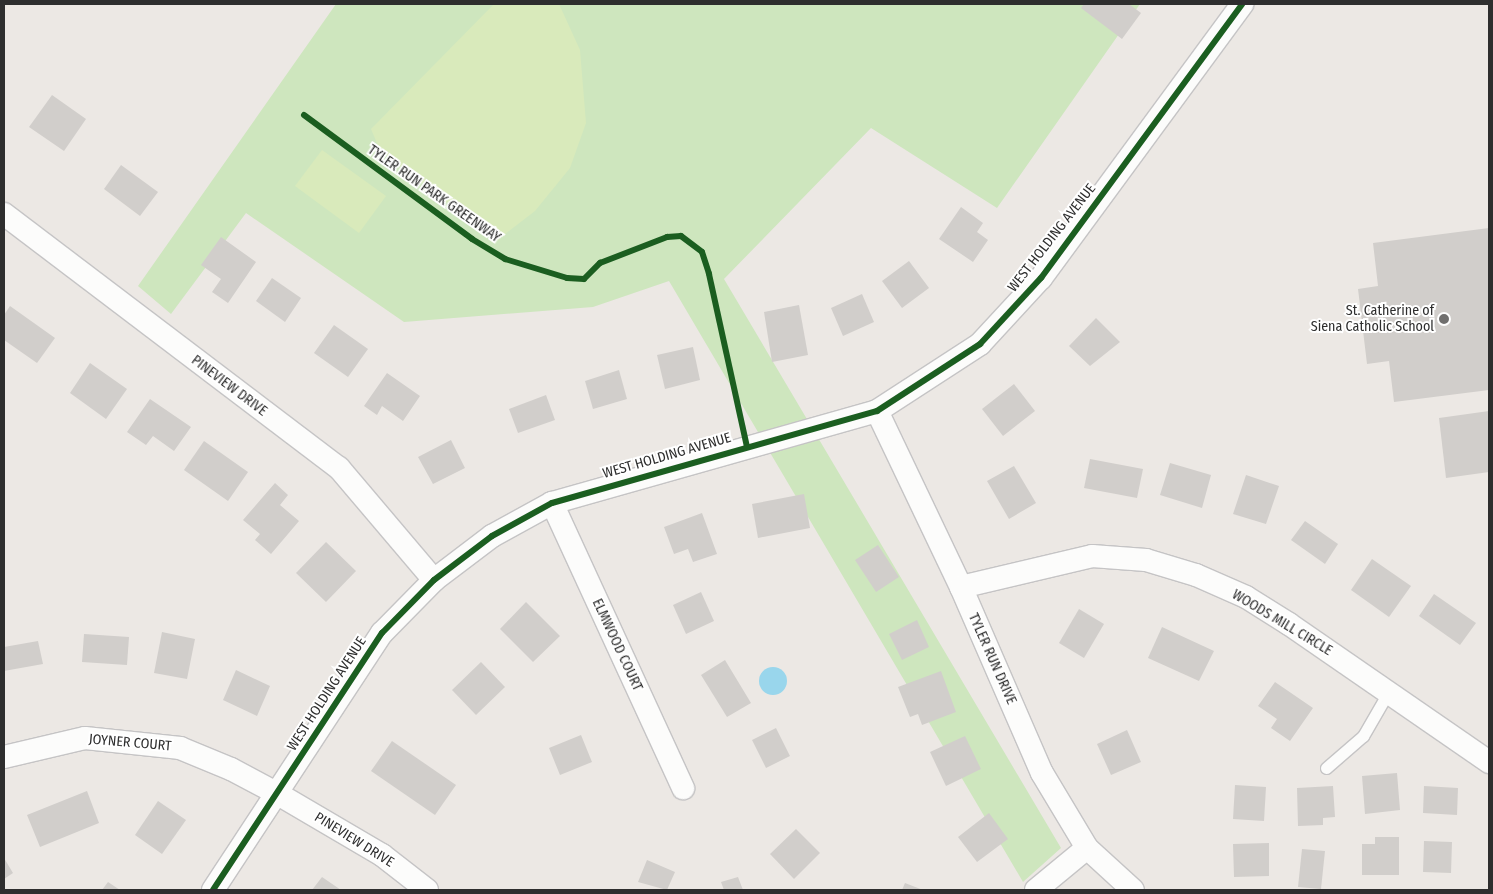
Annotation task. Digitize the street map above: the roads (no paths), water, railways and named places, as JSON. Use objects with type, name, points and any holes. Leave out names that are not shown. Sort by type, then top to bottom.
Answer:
[{"type":"street","name":"WEST HOLDING AVENUE","points":[[213,890],[278,794],[382,633],[434,580],[492,536],[552,503],[876,411],[980,344],[1041,278],[1242,4]]},
{"type":"street","name":"PINEVIEW DRIVE","points":[[4,214],[339,468],[419,557],[434,580]]},
{"type":"street","name":"TYLER RUN DRIVE","points":[[876,411],[961,587],[1042,773],[1087,848],[1133,890]]},
{"type":"street","name":"ELMWOOD COURT","points":[[552,503],[683,788]]},
{"type":"street","name":"WOODS MILL CIRCLE","points":[[961,587],[1092,556],[1146,560],[1196,575],[1246,598],[1388,691],[1489,762]]},
{"type":"street","name":"JOYNER COURT","points":[[4,757],[85,738],[132,741],[180,748],[231,769],[278,794]]},
{"type":"street","name":"PINEVIEW DRIVE","points":[[278,794],[382,855],[427,890]]},
{"type":"street","points":[[1036,890],[1087,848]]},
{"type":"lane","points":[[1326,768],[1363,736],[1388,691]]},
{"type":"water","points":[[773,667],[783,671],[787,681],[783,691],[773,695],[763,691],[759,681],[763,671]]},
{"type":"place","name":"St. Catherine of Siena Catholic School","points":[[1444,319]]}]
